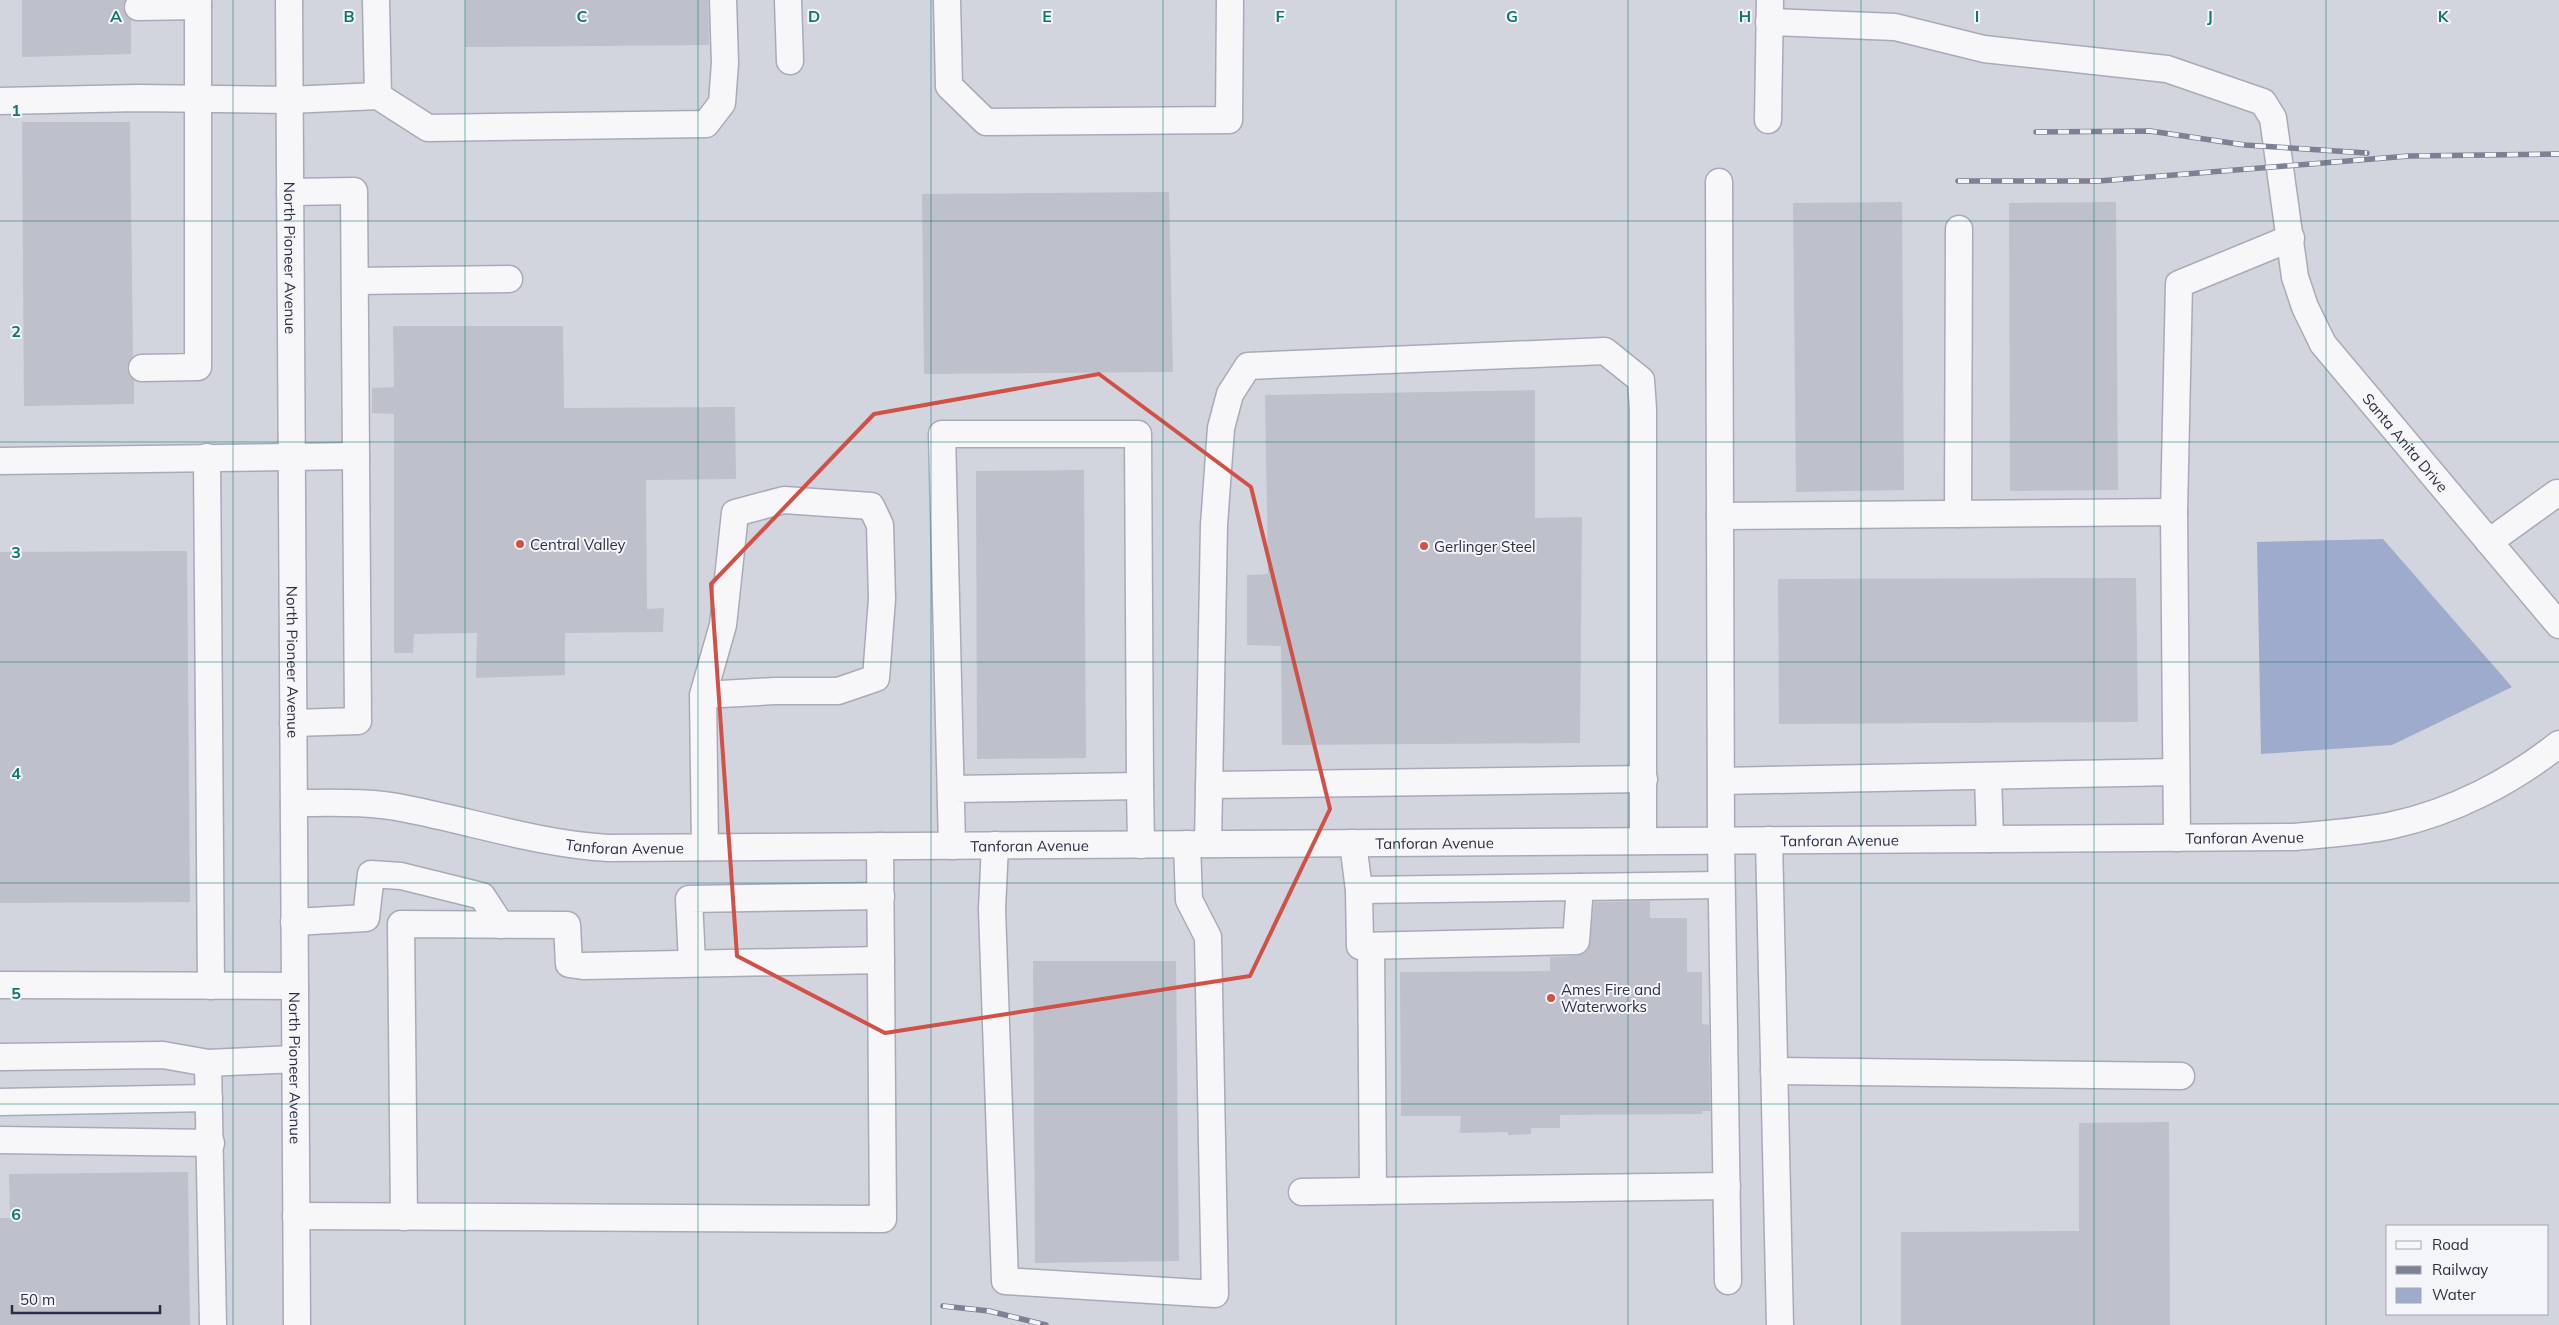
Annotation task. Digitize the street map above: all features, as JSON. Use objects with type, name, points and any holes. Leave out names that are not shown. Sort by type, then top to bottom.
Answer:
[{"type":"street","name":"North Pioneer Avenue","points":[[289,0],[297,1325]]},
{"type":"street","points":[[376,0],[378,96]]},
{"type":"street","points":[[0,102],[199,99],[289,100],[378,96],[428,128],[706,124],[722,103],[725,63],[723,0]]},
{"type":"street","points":[[788,0],[790,61]]},
{"type":"street","points":[[947,0],[948,86],[986,122],[1229,120],[1230,0]]},
{"type":"street","points":[[138,7],[198,3],[198,367],[142,368]]},
{"type":"street","points":[[1768,120],[1770,11]]},
{"type":"street","name":"Santa Anita Drive","points":[[1770,11],[1895,27],[1984,49],[2167,69],[2263,102],[2273,118],[2295,277],[2302,300],[2323,344],[2559,625]]},
{"type":"street","points":[[1719,182],[1720,841],[1728,1281]]},
{"type":"street","points":[[290,192],[354,191],[358,721],[293,723]]},
{"type":"street","points":[[1958,514],[1959,228]]},
{"type":"street","points":[[2177,838],[2174,512],[2179,284],[2291,238]]},
{"type":"street","points":[[354,281],[509,279]]},
{"type":"street","points":[[995,846],[992,908],[1005,1281],[1215,1294],[1208,937],[1189,900],[1209,785],[1214,525],[1221,428],[1230,394],[1248,366],[1605,351],[1641,380],[1643,419],[1643,841]]},
{"type":"street","points":[[952,846],[942,434],[1138,434],[1141,844]]},
{"type":"street","points":[[0,461],[356,456]]},
{"type":"street","points":[[207,457],[211,986]]},
{"type":"street","points":[[2489,542],[2558,493]]},
{"type":"street","points":[[702,695],[775,691],[838,691],[876,678],[882,599],[880,525],[871,506],[784,500],[735,513],[723,625],[702,695],[705,847]]},
{"type":"street","points":[[1720,516],[2174,512]]},
{"type":"street","name":"Tanforan Avenue","points":[[294,804],[380,804],[575,846],[995,846],[2294,837],[2393,825],[2429,814],[2497,785],[2533,764],[2559,744]]},
{"type":"street","points":[[1720,781],[2176,772]]},
{"type":"street","points":[[1988,776],[1990,839]]},
{"type":"street","points":[[1209,785],[1644,779]]},
{"type":"street","points":[[951,789],[1140,786]]},
{"type":"street","points":[[1769,840],[1780,1325]]},
{"type":"street","points":[[1354,843],[1359,890],[1360,946],[1576,941],[1580,888]]},
{"type":"street","points":[[296,1216],[883,1219],[880,846]]},
{"type":"street","points":[[294,922],[366,918],[371,874],[401,876],[482,896],[501,925]]},
{"type":"street","points":[[1359,890],[1721,885]]},
{"type":"street","points":[[692,963],[690,899],[880,896]]},
{"type":"street","points":[[404,1217],[401,924],[567,925],[568,964],[583,966],[881,960]]},
{"type":"street","points":[[1371,946],[1373,1191]]},
{"type":"street","points":[[0,985],[295,986]]},
{"type":"street","points":[[0,1058],[163,1055],[208,1063],[295,1059]]},
{"type":"street","points":[[208,1063],[213,1325]]},
{"type":"street","points":[[1774,1072],[2181,1076]]},
{"type":"street","points":[[0,1102],[209,1098]]},
{"type":"street","points":[[0,1140],[211,1144]]},
{"type":"street","points":[[1302,1192],[1727,1186]]},
{"type":"highlighted area","points":[[1099,374],[1251,487],[1330,809],[1250,976],[885,1033],[737,956],[711,584],[874,414]]},
{"type":"shaded area","points":[[0,0],[2559,0],[2559,1325],[0,1325]]},
{"type":"water","points":[[2383,539],[2512,687],[2392,745],[2261,754],[2257,542]]},
{"type":"building","points":[[22,0],[125,0],[123,7],[125,14],[131,20],[131,54],[22,57]]},
{"type":"building","points":[[465,0],[708,0],[709,45],[465,47]]},
{"type":"building","points":[[22,122],[130,122],[133,356],[127,368],[129,375],[134,380],[134,404],[24,406]]},
{"type":"building","points":[[1169,192],[1173,372],[924,374],[922,194]]},
{"type":"building","points":[[1902,202],[1904,490],[1796,492],[1793,203]]},
{"type":"building","points":[[2116,202],[2118,490],[2010,491],[2009,203]]},
{"type":"building","name":"Central Valley","points":[[393,326],[563,326],[564,408],[735,407],[736,479],[646,480],[647,609],[664,608],[663,632],[565,633],[565,675],[476,678],[477,633],[414,634],[413,653],[394,653],[394,414],[372,413],[372,388],[394,387]]},
{"type":"building","name":"Gerlinger Steel","points":[[1535,390],[1535,518],[1582,517],[1580,743],[1282,745],[1281,646],[1247,645],[1247,575],[1268,574],[1265,395]]},
{"type":"building","points":[[1084,470],[1086,758],[977,759],[976,471]]},
{"type":"building","points":[[187,551],[190,902],[0,903],[0,552]]},
{"type":"building","points":[[2136,578],[2138,722],[1779,724],[1778,579]]},
{"type":"building","name":"Ames Fire and Waterworks","points":[[1650,901],[1650,918],[1687,918],[1687,972],[1702,972],[1702,1024],[1709,1025],[1710,1111],[1702,1111],[1702,1114],[1560,1115],[1560,1128],[1531,1128],[1531,1134],[1508,1135],[1508,1132],[1460,1133],[1461,1116],[1401,1116],[1400,972],[1550,971],[1550,957],[1577,956],[1588,949],[1594,902]]},
{"type":"building","points":[[1033,961],[1176,961],[1179,1261],[1035,1263]]},
{"type":"building","points":[[2169,1122],[2170,1325],[1901,1325],[1901,1232],[2079,1231],[2079,1123]]},
{"type":"building","points":[[188,1172],[190,1325],[0,1325],[0,1218],[10,1218],[9,1174]]},
{"type":"railway","points":[[2036,132],[2150,131],[2245,145],[2367,153]]},
{"type":"railway","points":[[1958,181],[2099,181],[2409,156],[2559,154]]},
{"type":"railway","points":[[943,1306],[989,1311],[1046,1325]]},
{"type":"place","name":"Central Valley","points":[[520,544]]},
{"type":"place","name":"Gerlinger Steel","points":[[1424,546]]},
{"type":"place","name":"Ames Fire and Waterworks","points":[[1551,998]]}]
